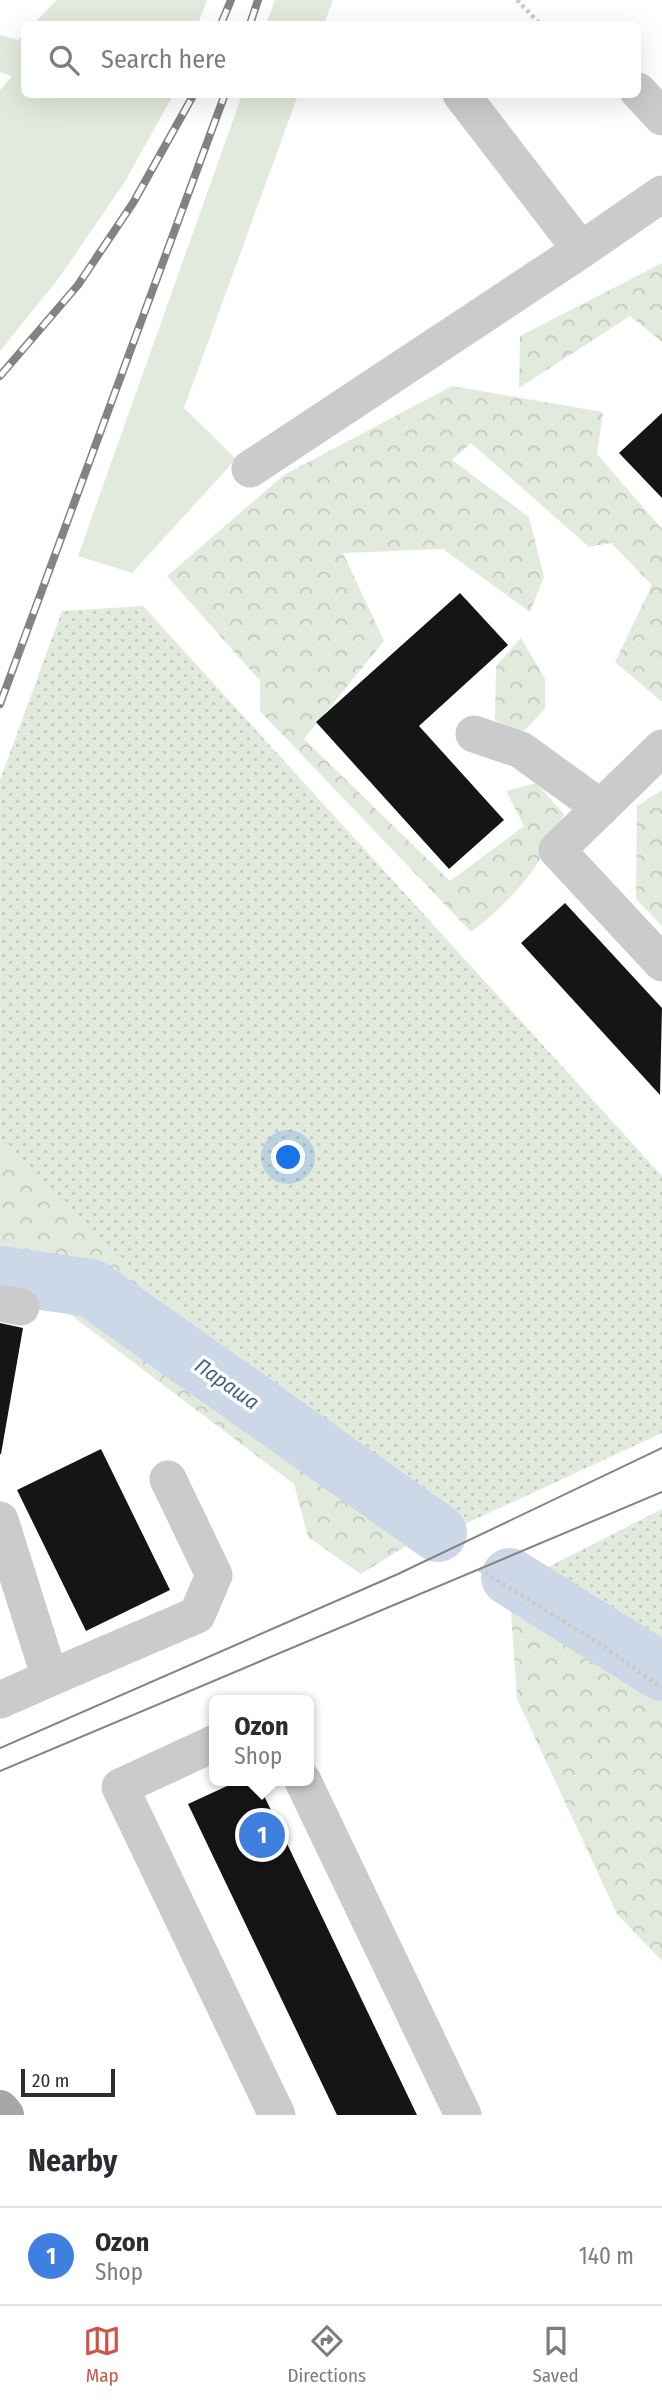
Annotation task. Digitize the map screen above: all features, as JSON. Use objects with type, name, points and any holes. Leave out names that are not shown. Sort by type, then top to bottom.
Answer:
[{"type":"main road","points":[[0,2109],[5,2115]]},
{"type":"street","points":[[641,93],[662,117]]},
{"type":"street","points":[[464,98],[581,250]]},
{"type":"street","points":[[250,469],[662,194]]},
{"type":"street","points":[[474,734],[521,750],[601,808]]},
{"type":"street","points":[[662,748],[557,850],[662,963]]},
{"type":"street","points":[[0,1700],[197,1615],[214,1575],[168,1479]]},
{"type":"street","points":[[1,1520],[50,1678]]},
{"type":"street","points":[[209,1745],[121,1787],[277,2115]]},
{"type":"street","points":[[305,1786],[463,2115]]},
{"type":"path","points":[[517,0],[537,21]]},
{"type":"path","points":[[479,1569],[600,1644],[662,1688]]},
{"type":"green space","points":[[57,0],[207,0],[199,21],[36,21]]},
{"type":"green space","points":[[275,0],[333,0],[325,21],[267,21]]},
{"type":"green space","points":[[0,35],[18,40],[21,37],[21,98],[171,98],[126,180],[59,278],[0,351],[0,90],[12,76],[0,72]]},
{"type":"green space","points":[[241,98],[297,98],[184,408],[236,459],[132,573],[78,556]]},
{"type":"green space","points":[[662,263],[662,342],[630,316],[519,388],[520,336]]},
{"type":"green space","points":[[452,386],[603,412],[597,454],[662,529],[662,702],[615,662],[652,585],[611,543],[589,547],[471,443],[452,460],[529,517],[544,577],[530,612],[443,549],[343,553],[384,641],[304,739],[450,881],[524,826],[506,791],[536,783],[564,814],[547,849],[526,879],[501,907],[471,932],[260,711],[260,681],[167,576],[284,475]]},
{"type":"green space","points":[[143,606],[662,1176],[662,1433],[463,1525],[146,1285],[0,1144],[0,780],[62,611]]},
{"type":"green space","points":[[521,638],[545,679],[545,709],[521,734],[495,720],[496,666]]},
{"type":"green space","points":[[662,790],[662,926],[636,899],[637,806]]},
{"type":"green space","points":[[0,863],[470,1506],[361,1574],[308,1537],[294,1484],[63,1309],[0,1291]]},
{"type":"green space","points":[[662,1509],[662,1668],[537,1589],[542,1570]]},
{"type":"green space","points":[[509,1583],[662,1680],[662,1961],[617,1914],[517,1699]]},
{"type":"building","points":[[662,413],[662,498],[619,453]]},
{"type":"building","points":[[460,593],[508,645],[419,726],[504,820],[449,869],[316,722]]},
{"type":"building","points":[[565,903],[662,1008],[660,1095],[521,943]]},
{"type":"building","points":[[0,1323],[23,1328],[1,1454],[0,1454]]},
{"type":"building","points":[[101,1449],[170,1590],[86,1631],[17,1490]]},
{"type":"building","points":[[227,1786],[259,1786],[417,2115],[337,2115],[188,1804]]},
{"type":"waterway","name":"Параша","points":[[0,1275],[91,1288],[438,1533]]},
{"type":"waterway","name":"Параша","points":[[510,1577],[662,1672]]},
{"type":"tram line","points":[[0,1748],[398,1574],[662,1448]]},
{"type":"tram line","points":[[0,1771],[662,1492]]},
{"type":"railway","points":[[222,21],[231,0]]},
{"type":"railway","points":[[251,21],[258,0]]},
{"type":"railway","points":[[0,376],[78,285],[133,203],[192,98]]},
{"type":"railway","points":[[0,704],[224,98]]},
{"type":"place","name":"Ozon","points":[[262,1835]]}]
